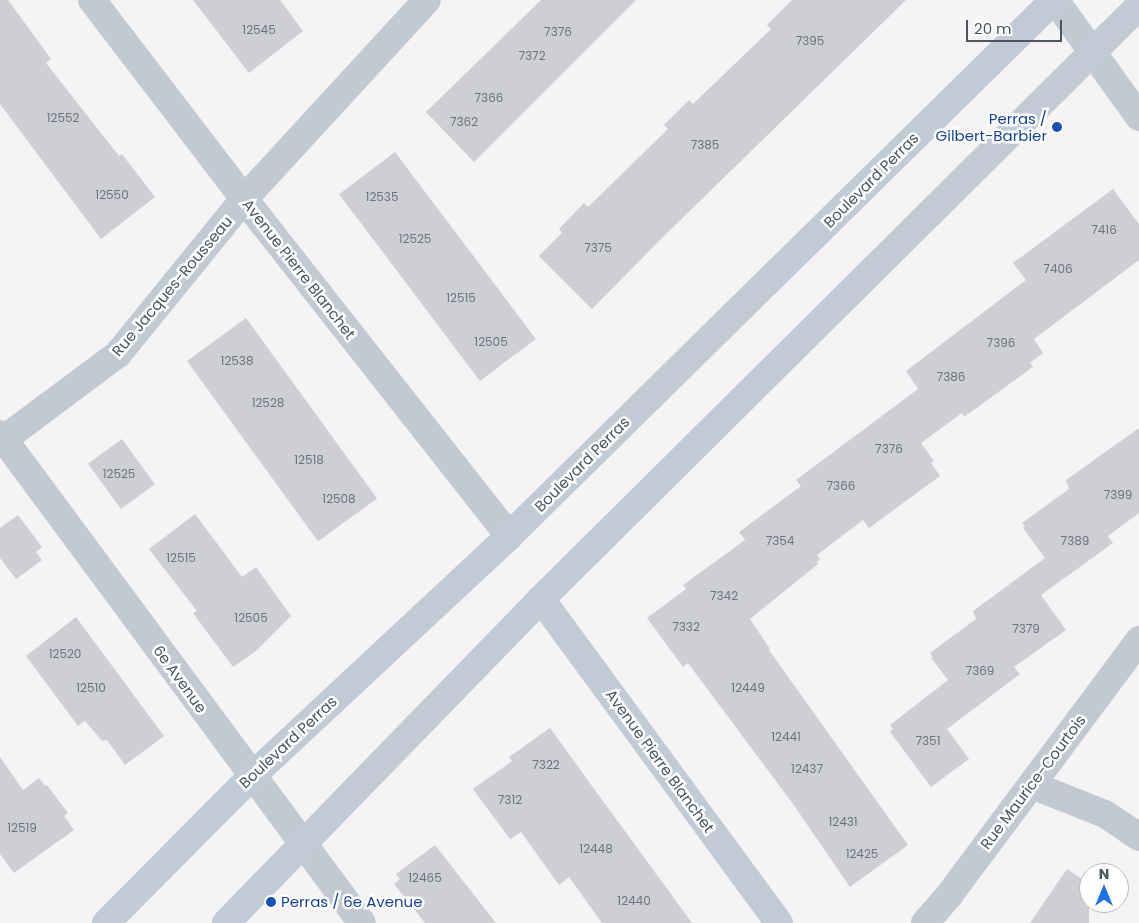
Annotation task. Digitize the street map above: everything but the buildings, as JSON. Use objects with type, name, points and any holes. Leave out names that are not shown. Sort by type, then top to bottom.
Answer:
[{"type":"main road","name":"Boulevard Perras","points":[[106,923],[252,776],[509,536],[1055,0]]},
{"type":"main road","points":[[226,923],[304,845],[541,599],[1139,6]]},
{"type":"main road","name":"Avenue Pierre Blanchet","points":[[541,599],[779,923]]},
{"type":"street","name":"Avenue Pierre Blanchet","points":[[92,0],[244,199],[509,536]]},
{"type":"street","name":"Rue Jacques-Rousseau","points":[[1,438],[118,354],[244,199],[427,0]]},
{"type":"street","points":[[1055,0],[1139,117]]},
{"type":"street","name":"6e Avenue","points":[[1,438],[362,923]]},
{"type":"street","name":"Rue Maurice-Courtois","points":[[925,923],[1032,785],[1139,640]]},
{"type":"street","points":[[1032,785],[1106,814],[1139,837]]},
{"type":"place","name":"Perras / Gilbert-Barbier","points":[[1057,127]]},
{"type":"place","name":"Perras / 6e Avenue","points":[[271,902]]}]
